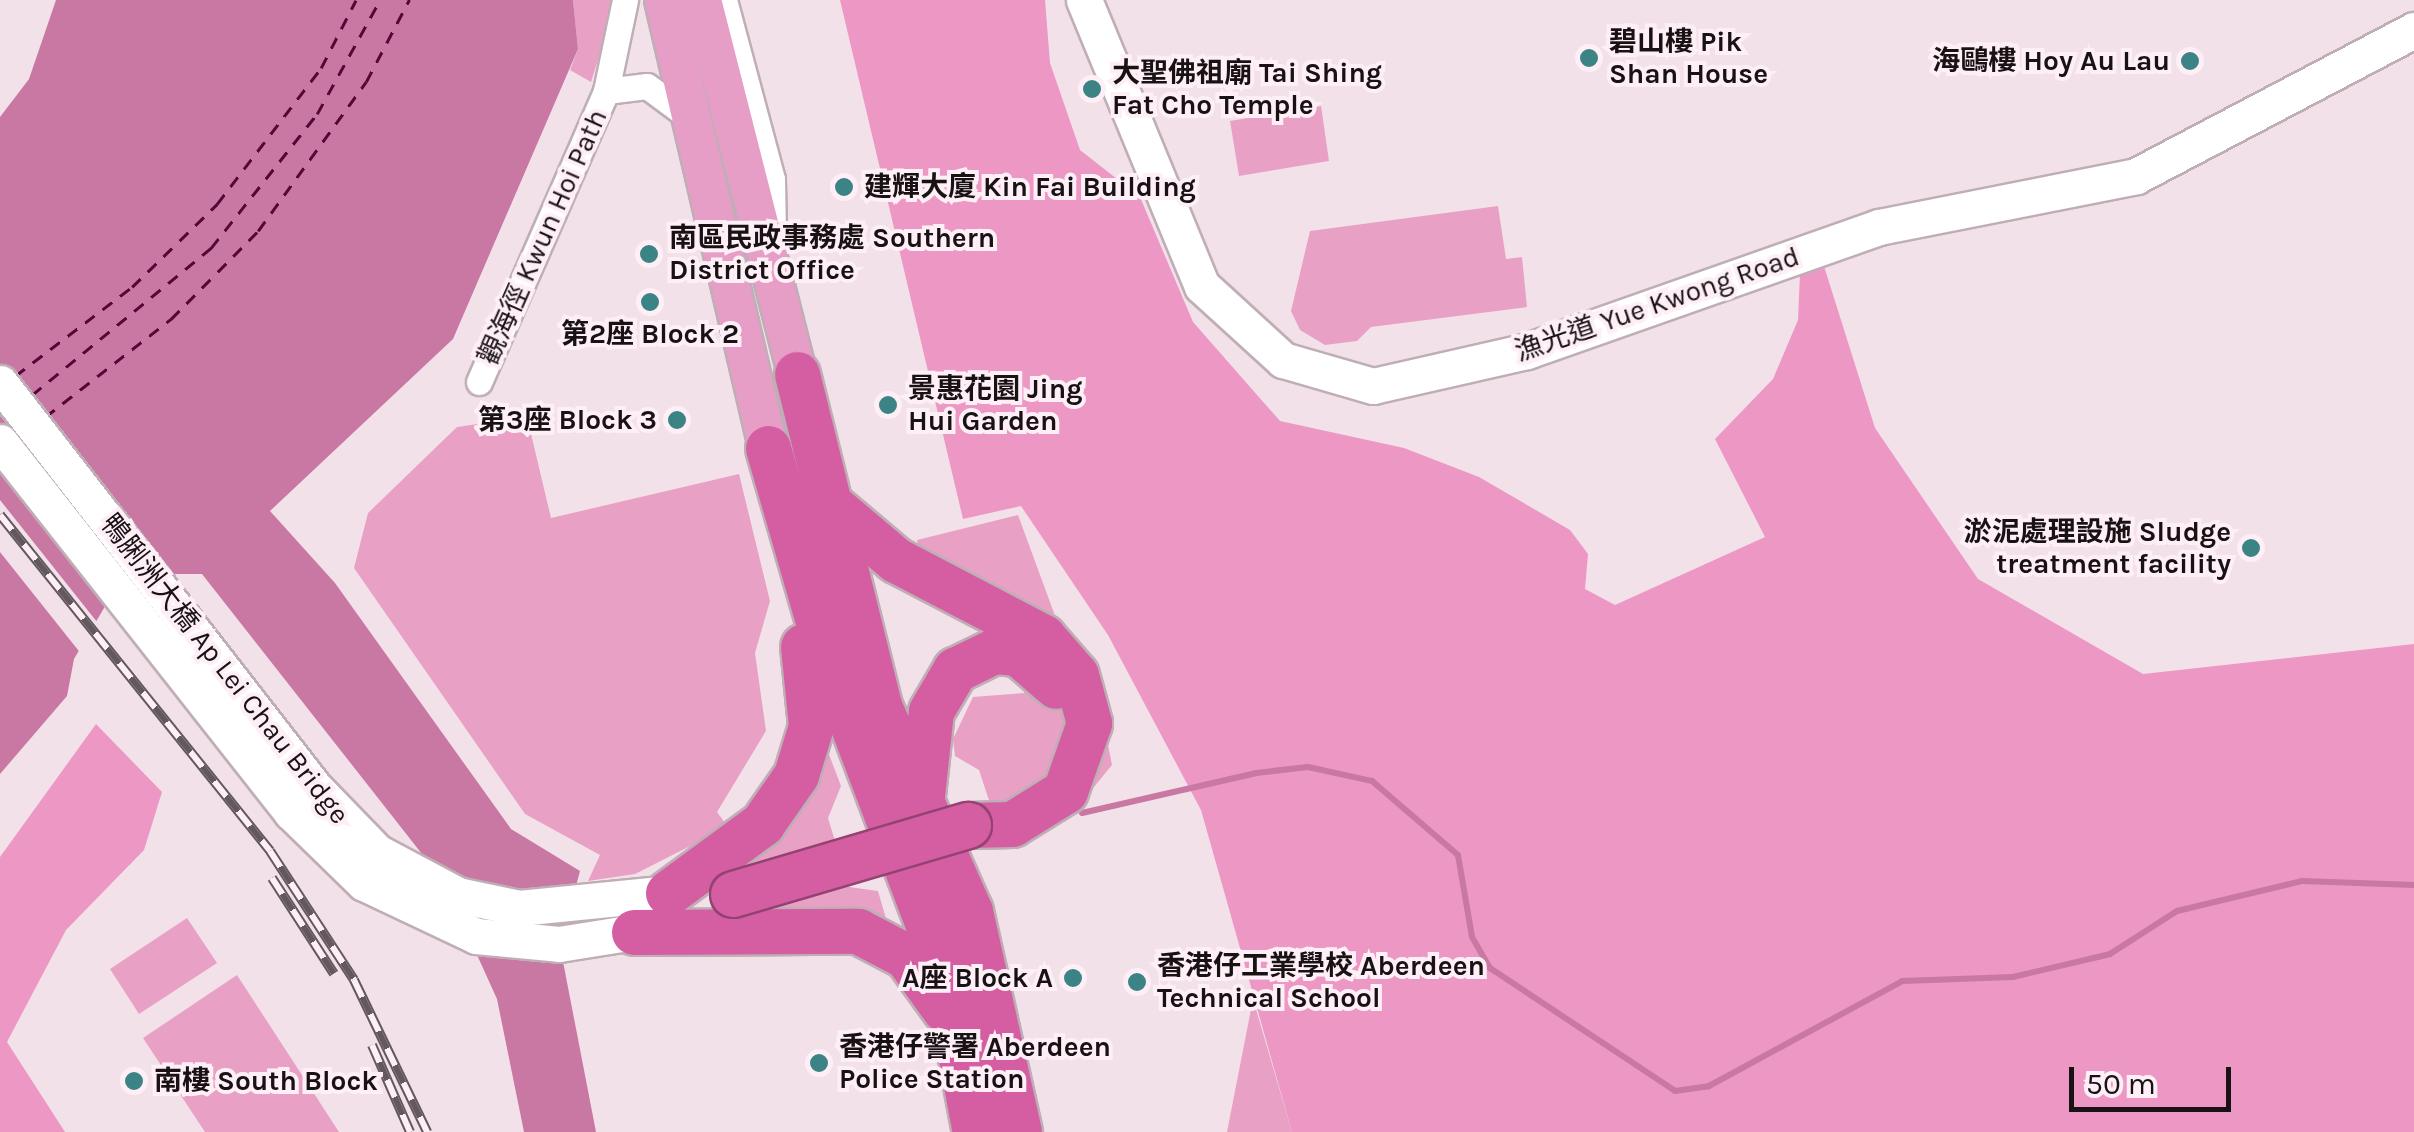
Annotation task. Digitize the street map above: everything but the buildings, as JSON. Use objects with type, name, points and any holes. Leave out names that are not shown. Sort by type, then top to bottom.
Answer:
[{"type":"highway","points":[[797,374],[878,706],[909,812],[944,966],[974,1132]]},
{"type":"highway","points":[[768,448],[802,579],[909,812],[970,912],[1020,1132]]},
{"type":"highway","points":[[679,898],[968,825],[1033,787],[1059,747],[1062,698],[1035,647],[896,560],[832,506]]},
{"type":"highway","points":[[634,932],[679,898],[762,824],[796,775],[811,726],[802,579]]},
{"type":"highway","points":[[909,812],[931,711],[945,680],[994,651],[1035,647]]},
{"type":"highway","points":[[634,932],[842,928],[885,942],[952,1020]]},
{"type":"main road","points":[[664,0],[686,114],[768,448]]},
{"type":"main road","points":[[702,0],[797,374]]},
{"type":"main road","name":"漁光道 Yue Kwong Road","points":[[1084,0],[1202,286],[1283,360],[1372,386],[1527,351],[1879,226],[2136,176],[2414,30]]},
{"type":"main road","name":"鴨脷洲大橋 Ap Lei Chau Bridge","points":[[0,384],[315,788],[378,852],[458,895],[518,908],[679,898]]},
{"type":"main road","name":"鴨脷洲大橋 Ap Lei Chau Bridge","points":[[0,442],[309,833],[364,883],[488,938],[558,944],[634,932]]},
{"type":"street","name":"觀海徑 Kwun Hoi Path","points":[[479,382],[606,91],[625,0]]},
{"type":"street","points":[[724,0],[772,179],[772,265]]},
{"type":"street","name":"觀海徑 Kwun Hoi Path","points":[[606,91],[647,86],[686,114]]},
{"type":"shaded area","points":[[56,0],[573,0],[578,49],[453,339],[270,511],[335,583],[511,829],[580,871],[560,946],[596,1132],[524,1132],[497,999],[444,882],[202,574],[152,574],[107,603],[74,659],[67,696],[0,774],[0,117],[29,79]]},
{"type":"shaded area","points":[[573,0],[617,0],[591,82],[570,70],[578,49]]},
{"type":"shaded area","points":[[840,0],[1045,0],[1050,63],[1080,150],[1140,197],[1193,322],[1280,421],[1404,448],[1479,477],[1570,530],[1588,554],[1585,589],[1615,605],[1765,537],[1715,439],[1773,379],[1798,320],[1800,273],[1823,263],[1875,428],[1978,579],[2143,674],[2414,644],[2414,1132],[1292,1132],[1201,810],[1108,635],[1021,506],[963,519]]},
{"type":"shaded area","points":[[1321,106],[1329,161],[1239,176],[1230,121]]},
{"type":"shaded area","points":[[1498,206],[1506,259],[1522,257],[1527,307],[1371,327],[1357,341],[1325,345],[1300,330],[1291,311],[1310,231]]},
{"type":"shaded area","points":[[527,417],[551,518],[739,474],[770,601],[755,653],[766,731],[717,812],[728,827],[635,874],[588,881],[600,855],[525,814],[354,568],[368,513],[457,427]]},
{"type":"shaded area","points":[[1018,515],[1072,662],[1096,684],[1112,765],[1066,821],[1003,843],[979,770],[955,756],[953,739],[973,697],[1024,693],[1050,622],[921,564],[917,540]]},
{"type":"shaded area","points":[[96,724],[162,792],[144,850],[66,930],[7,1042],[65,1132],[0,1132],[0,857]]},
{"type":"shaded area","points":[[825,744],[841,786],[828,818],[849,887],[878,891],[889,929],[759,919],[738,868]]},
{"type":"shaded area","points":[[187,918],[217,963],[139,1014],[110,969]]},
{"type":"shaded area","points":[[237,975],[339,1132],[205,1132],[143,1038]]},
{"type":"shaded area","points":[[1253,999],[1292,1132],[1227,1132]]},
{"type":"pier","points":[[0,500],[101,627],[82,655],[0,552]]},
{"type":"waterway","points":[[1082,813],[1256,773],[1308,767],[1372,781],[1458,855],[1472,937],[1490,968],[1675,1091],[1709,1086],[1902,981],[2013,977],[2110,954],[2177,911],[2302,881],[2414,885]]},
{"type":"ferry route","points":[[15,376],[132,287],[217,204],[321,68],[356,0]]},
{"type":"ferry route","points":[[32,395],[211,248],[317,114],[380,0]]},
{"type":"ferry route","points":[[45,417],[171,319],[258,231],[366,82],[409,0]]},
{"type":"railway","points":[[0,515],[270,851],[354,980],[427,1132]]},
{"type":"railway","points":[[272,878],[334,974]]},
{"type":"railway","points":[[372,1045],[410,1132]]},
{"type":"place","name":"碧山樓 Pik Shan House","points":[[1589,58]]},
{"type":"place","name":"海鷗樓 Hoy Au Lau","points":[[2190,61]]},
{"type":"place","name":"大聖佛祖廟 Tai Shing Fat Cho Temple","points":[[1092,89]]},
{"type":"place","name":"建輝大廈 Kin Fai Building","points":[[844,187]]},
{"type":"place","name":"南區民政事務處 Southern District Office","points":[[649,254]]},
{"type":"place","name":"第2座 Block 2","points":[[650,302]]},
{"type":"place","name":"景惠花園 Jing Hui Garden","points":[[888,405]]},
{"type":"place","name":"第3座 Block 3","points":[[677,420]]},
{"type":"place","name":"淤泥處理設施 Sludge treatment facility","points":[[2251,548]]},
{"type":"place","name":"A座 Block A","points":[[1073,978]]},
{"type":"place","name":"香港仔工業學校 Aberdeen Technical School","points":[[1137,982]]},
{"type":"place","name":"香港仔警署 Aberdeen Police Station","points":[[819,1063]]},
{"type":"place","name":"南樓 South Block","points":[[134,1081]]}]
